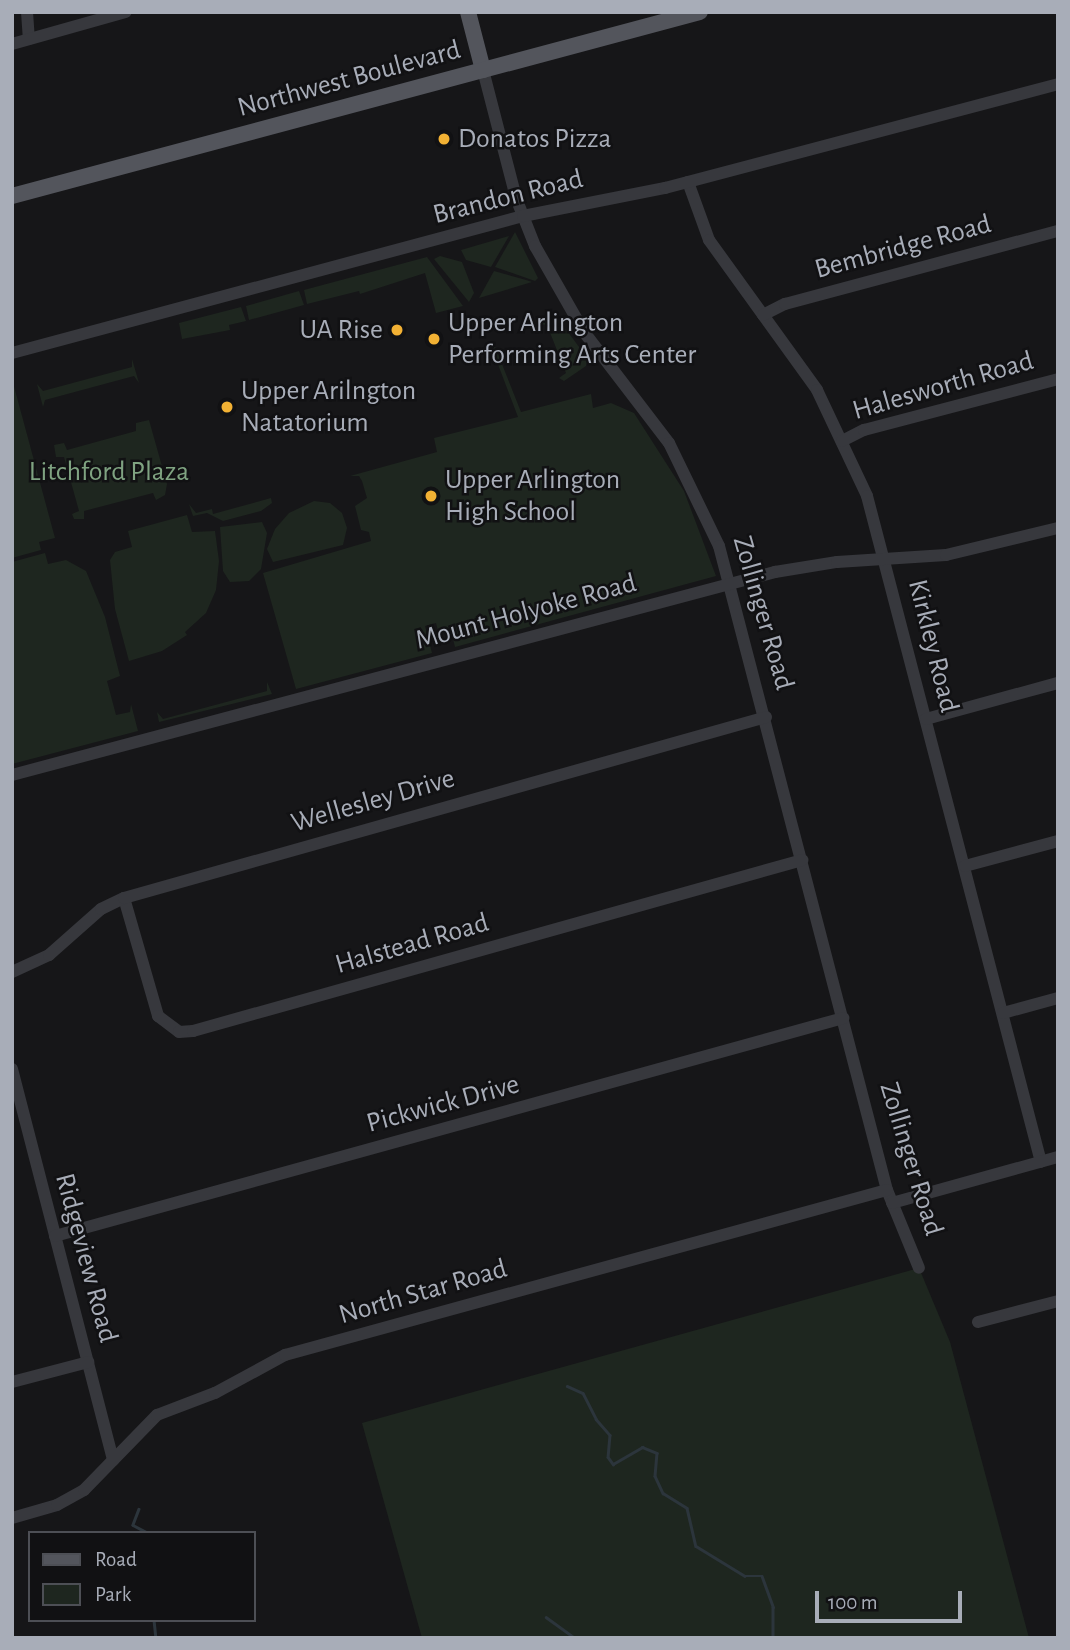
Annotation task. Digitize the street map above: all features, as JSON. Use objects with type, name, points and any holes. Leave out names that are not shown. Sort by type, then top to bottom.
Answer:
[{"type":"main road","name":"Zollinger Road","points":[[468,12],[483,70]]},
{"type":"main road","name":"Northwest Boulevard","points":[[12,196],[700,12]]},
{"type":"street","points":[[27,12],[29,39]]},
{"type":"street","points":[[12,44],[127,12]]},
{"type":"street","name":"Zollinger Road","points":[[483,70],[523,216],[557,288],[584,332],[653,418],[685,468],[732,583],[889,1196],[919,1268]]},
{"type":"street","name":"Brandon Road","points":[[12,353],[523,216],[688,182],[1058,84]]},
{"type":"street","name":"Kirkley Road","points":[[688,182],[709,240],[817,390],[867,496],[886,559],[1041,1161]]},
{"type":"street","name":"Bembridge Road","points":[[763,315],[785,303],[1058,231]]},
{"type":"street","name":"Halesworth Road","points":[[842,441],[864,430],[1058,379]]},
{"type":"street","name":"Mount Holyoke Road","points":[[12,775],[732,583],[837,562],[946,555],[1058,528]]},
{"type":"street","points":[[926,719],[1058,683]]},
{"type":"street","name":"Wellesley Drive","points":[[12,972],[49,955],[101,909],[124,898],[765,717]]},
{"type":"street","points":[[965,866],[1058,841]]},
{"type":"street","name":"Halstead Road","points":[[124,898],[158,1016],[179,1032],[193,1031],[802,860]]},
{"type":"street","points":[[1003,1013],[1058,998]]},
{"type":"street","name":"Pickwick Drive","points":[[55,1236],[843,1018]]},
{"type":"street","name":"Ridgeview Road","points":[[12,1069],[113,1460]]},
{"type":"street","points":[[12,1125],[26,1121]]},
{"type":"street","name":"North Star Road","points":[[12,1518],[68,1500],[158,1415],[222,1390],[285,1355],[889,1196],[1058,1157]]},
{"type":"street","points":[[978,1322],[1058,1301]]},
{"type":"street","points":[[12,1382],[88,1362]]},
{"type":"green space","points":[[515,232],[538,278],[535,281],[495,267]]},
{"type":"green space","points":[[509,236],[491,267],[466,260],[461,250]]},
{"type":"green space","points":[[440,256],[462,262],[474,293],[469,302],[434,259]]},
{"type":"green space","points":[[427,257],[463,306],[436,313],[425,273],[360,294],[359,291],[307,304],[304,290]]},
{"type":"green space","points":[[494,271],[526,280],[532,282],[479,298]]},
{"type":"green space","points":[[299,291],[304,305],[249,320],[246,306]]},
{"type":"green space","points":[[241,307],[246,321],[229,325],[230,330],[182,339],[179,323]]},
{"type":"green space","points":[[556,316],[588,359],[586,366],[564,381],[559,378],[566,373],[547,325],[539,324]]},
{"type":"green space","points":[[494,344],[521,412],[591,394],[593,408],[611,403],[634,413],[684,491],[716,576],[455,647],[451,631],[439,634],[436,623],[425,626],[432,653],[296,689],[263,573],[371,541],[369,532],[361,530],[355,506],[367,498],[362,481],[359,476],[350,476],[437,452],[434,438],[518,417],[491,346]]},
{"type":"green space","points":[[132,359],[139,383],[134,376],[45,400],[43,407],[37,384],[43,391],[132,367]]},
{"type":"green space","points":[[12,379],[55,538],[39,542],[41,550],[12,558]]},
{"type":"green space","name":"Litchford Plaza","points":[[149,420],[167,484],[165,495],[156,500],[153,493],[84,511],[84,519],[74,519],[72,514],[79,511],[64,457],[56,457],[54,445],[64,443],[67,450],[136,431],[136,423]]},
{"type":"green space","points":[[271,498],[272,503],[261,511],[223,521],[207,513],[193,516],[189,504],[196,513],[212,509],[213,514]]},
{"type":"green space","points":[[314,501],[330,503],[342,513],[347,528],[343,545],[273,562],[267,549],[275,529],[289,513]]},
{"type":"green space","points":[[187,515],[192,532],[215,531],[219,561],[216,590],[206,613],[185,632],[187,635],[162,651],[129,661],[115,609],[110,560],[115,552],[132,547],[128,531]]},
{"type":"green space","points":[[262,522],[267,533],[261,569],[249,581],[230,582],[223,571],[220,527]]},
{"type":"green space","points":[[45,553],[48,564],[66,560],[86,571],[105,617],[120,676],[107,681],[116,715],[130,712],[131,704],[138,731],[12,764],[12,562]]},
{"type":"green space","points":[[267,682],[272,694],[159,722],[157,712],[163,719],[267,691]]},
{"type":"green space","points":[[919,1268],[950,1342],[1029,1638],[422,1638],[362,1423]]},
{"type":"waterway","points":[[567,1386],[583,1393],[596,1419],[610,1435],[608,1457],[613,1464],[642,1447],[657,1453],[655,1476],[663,1493],[687,1508],[696,1546],[745,1576],[762,1576],[773,1607],[773,1638]]},
{"type":"waterway","points":[[139,1509],[133,1525],[144,1531]]},
{"type":"waterway","points":[[546,1617],[575,1638]]},
{"type":"waterway","points":[[154,1622],[156,1638]]},
{"type":"place","name":"Donatos Pizza","points":[[444,139]]},
{"type":"place","name":"UA Rise","points":[[397,330]]},
{"type":"place","name":"Upper Arlington Performing Arts Center","points":[[434,339]]},
{"type":"place","name":"Upper Arilngton Natatorium","points":[[227,407]]},
{"type":"place","name":"Upper Arlington High School","points":[[431,496]]}]
